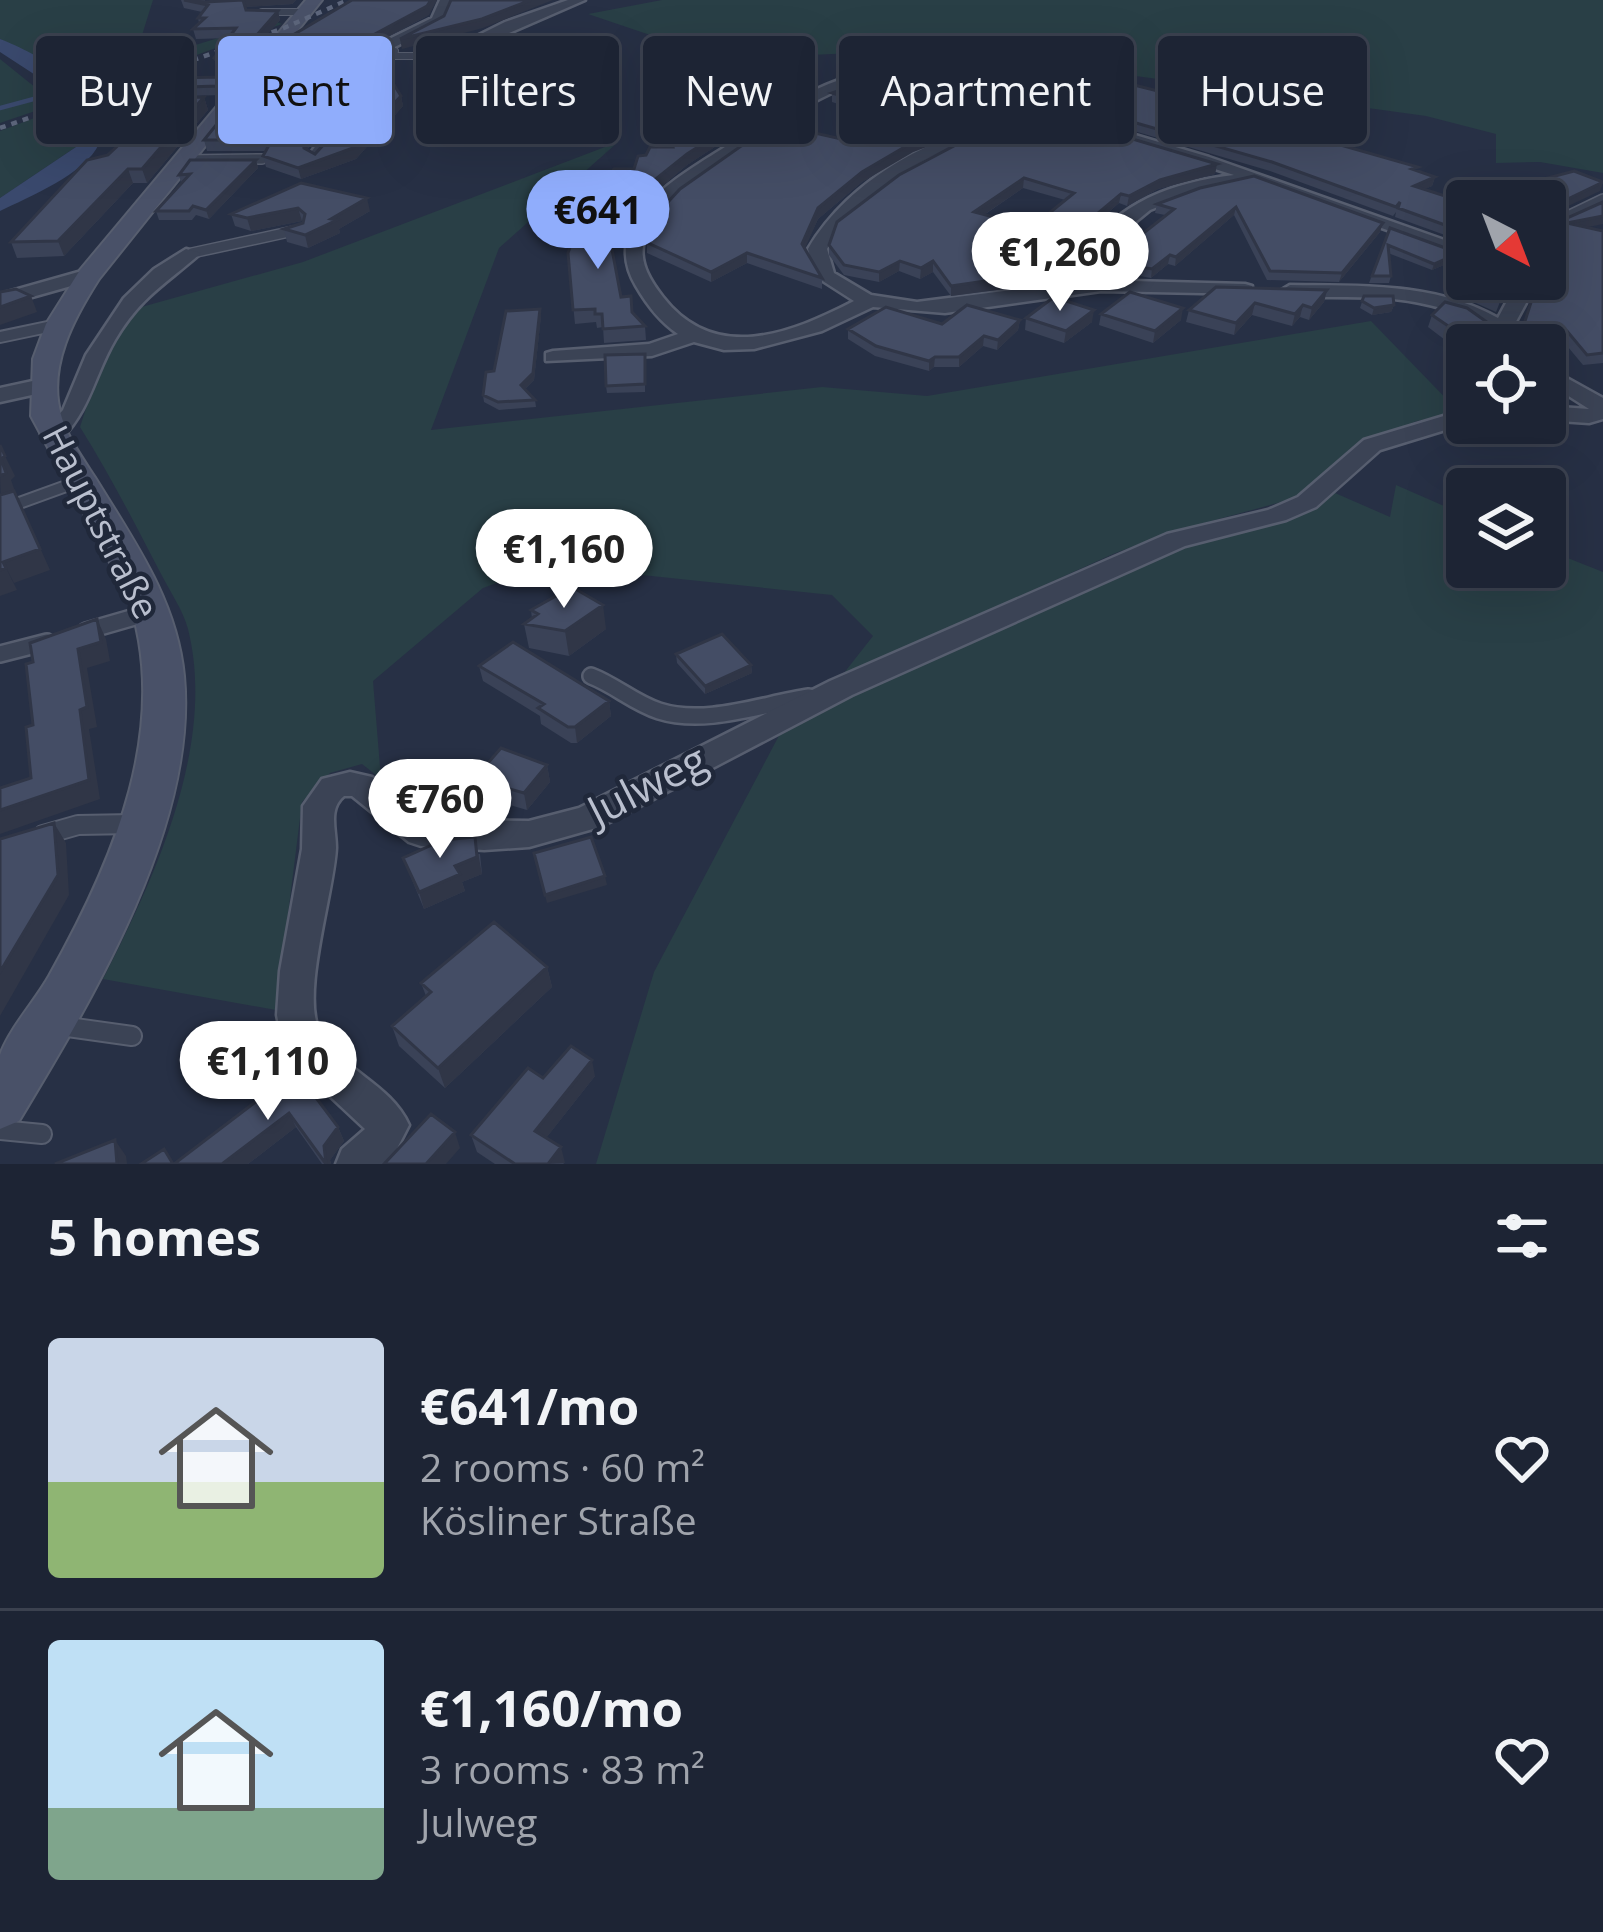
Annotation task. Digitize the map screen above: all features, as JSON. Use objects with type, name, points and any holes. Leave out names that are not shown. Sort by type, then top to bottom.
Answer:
[{"type":"main road","name":"Hauptstraße","points":[[283,36],[310,6]]},
{"type":"main road","name":"Hauptstraße","points":[[0,1103],[50,1024],[118,887],[163,728],[163,660],[152,612],[53,434],[42,386],[57,325],[89,274],[218,110]]},
{"type":"street","points":[[392,53],[402,36],[437,20],[446,0]]},
{"type":"street","points":[[487,36],[579,0]]},
{"type":"street","points":[[839,85],[680,182],[646,217],[633,260],[664,316],[695,335],[722,343],[772,343],[817,330],[870,301]]},
{"type":"street","points":[[1134,139],[1263,178],[1446,246]]},
{"type":"street","points":[[317,154],[325,144]]},
{"type":"street","points":[[950,144],[890,178],[824,227],[815,248],[818,265],[837,288],[870,301],[939,307],[1082,286],[1408,295],[1476,313],[1492,324]]},
{"type":"street","points":[[1082,286],[1091,256],[1143,207],[1184,188],[1263,178]]},
{"type":"street","points":[[53,434],[79,409],[89,371],[109,336],[160,270],[191,253]]},
{"type":"street","points":[[0,301],[89,274]]},
{"type":"street","points":[[554,356],[652,350],[695,335]]},
{"type":"street","points":[[0,394],[42,386]]},
{"type":"street","points":[[1566,386],[1603,410]]},
{"type":"street","points":[[1566,414],[1589,416],[1603,410]]},
{"type":"street","name":"Julweg","points":[[357,1164],[380,1145],[388,1125],[329,1069],[299,1031],[295,1003],[320,850],[320,802],[332,788],[349,782],[361,786],[421,833],[529,834],[588,818],[825,696],[1176,540],[1277,515],[1307,502],[1372,446],[1446,423]]},
{"type":"lane","points":[[251,12],[310,6]]},
{"type":"lane","points":[[402,36],[416,39]]},
{"type":"lane","points":[[182,160],[262,159]]},
{"type":"lane","points":[[1566,217],[1603,200]]},
{"type":"lane","points":[[191,253],[300,230]]},
{"type":"lane","points":[[0,337],[57,325]]},
{"type":"lane","points":[[0,511],[80,481]]},
{"type":"lane","points":[[0,654],[152,612]]},
{"type":"lane","name":"Julweg","points":[[591,676],[622,688],[660,712],[730,710],[765,701],[825,696]]},
{"type":"lane","points":[[20,842],[78,825],[138,824]]},
{"type":"lane","points":[[50,1024],[131,1036]]},
{"type":"lane","points":[[0,1130],[42,1134]]},
{"type":"shaded area","points":[[0,0],[153,0],[142,36],[36,36],[36,59],[0,39]]},
{"type":"shaded area","points":[[662,0],[1603,0],[1603,173],[1540,162],[1496,163],[1496,134],[1426,116],[1367,108],[1367,36],[1158,36],[1158,79],[1134,76],[1134,36],[839,36],[839,54],[815,55],[815,36],[653,36],[588,14]]},
{"type":"shaded area","points":[[274,21],[282,24],[249,36],[225,36]]},
{"type":"shaded area","points":[[218,38],[218,47],[194,56],[194,45]]},
{"type":"shaded area","points":[[0,59],[36,88],[36,111],[0,123]]},
{"type":"shaded area","points":[[36,117],[36,144],[77,144],[0,198],[0,131]]},
{"type":"shaded area","points":[[616,144],[499,248],[431,430],[822,387],[927,396],[1371,321],[1446,399],[1446,416],[1417,421],[1351,448],[1296,498],[1171,532],[1113,554],[840,678],[873,636],[832,595],[546,565],[483,588],[373,681],[381,779],[362,764],[330,773],[302,802],[276,1010],[103,979],[142,898],[176,810],[194,719],[195,673],[183,615],[80,427],[102,359],[138,308],[303,262]]},
{"type":"shaded area","points":[[1396,485],[1446,507],[1446,588],[1566,588],[1566,557],[1603,572],[1603,1164],[596,1164],[654,972],[783,728],[1008,619],[1183,546],[1306,513],[1335,493],[1390,517]]},
{"type":"water","points":[[0,39],[36,56],[36,75],[0,52]]},
{"type":"water","points":[[99,144],[82,165],[55,184],[0,211],[0,198],[76,147]]},
{"type":"building","points":[[184,0],[243,0],[246,10],[278,11],[256,36],[230,36],[236,28],[193,29],[205,18],[198,18],[208,5]]},
{"type":"building","points":[[352,0],[431,0],[373,36],[291,36]]},
{"type":"building","points":[[451,0],[531,0],[482,19],[400,39],[444,16]]},
{"type":"building","points":[[218,77],[218,86],[194,87],[194,78]]},
{"type":"building","points":[[392,82],[401,96],[392,106]]},
{"type":"building","points":[[1134,85],[1158,91],[1158,129],[1134,122]]},
{"type":"building","points":[[218,123],[218,140],[204,140]]},
{"type":"building","points":[[815,133],[839,138],[839,144],[910,144],[862,172],[818,208],[802,244],[822,278],[747,253],[711,272],[646,242],[657,214],[680,189],[744,144],[815,144]]},
{"type":"building","points":[[1134,139],[1217,164],[1160,180],[1129,196],[1121,194],[1079,229],[1091,232],[1079,251],[1013,277],[951,286],[933,261],[921,268],[900,261],[879,272],[844,265],[829,245],[837,222],[899,175],[958,144],[1134,144]],"holes":[[[1024,178],[1074,193],[1032,227],[974,212]]]},
{"type":"building","points":[[120,144],[164,144],[142,169],[128,169],[58,241],[11,242],[87,160],[108,155]]},
{"type":"building","points":[[265,144],[303,144],[315,154],[324,144],[357,144],[298,168],[263,156]]},
{"type":"building","points":[[703,144],[647,186],[624,223],[599,194],[614,169],[634,169],[638,156],[646,155],[650,147]]},
{"type":"building","points":[[1209,144],[1337,144],[1418,167],[1412,169],[1435,177],[1414,186],[1446,196],[1446,225],[1398,208],[1400,202],[1396,207]]},
{"type":"building","points":[[190,160],[256,160],[206,210],[193,206],[189,211],[156,211],[190,174],[179,175]]},
{"type":"building","points":[[1574,171],[1603,182],[1566,200],[1566,180],[1540,180]]},
{"type":"building","points":[[1254,176],[1383,223],[1342,273],[1270,271],[1236,207],[1176,257],[1170,255],[1152,269],[1108,261],[1174,209],[1157,204]]},
{"type":"building","points":[[301,183],[367,198],[305,235],[284,229],[303,223],[305,214],[298,208],[247,218],[231,214]]},
{"type":"building","points":[[586,202],[603,202],[621,297],[631,296],[632,312],[645,326],[603,329],[602,314],[595,314],[595,309],[573,310],[568,253]]},
{"type":"building","points":[[1603,202],[1603,216],[1567,223],[1603,231],[1603,353],[1587,355],[1566,331],[1566,324],[1525,321],[1532,300],[1566,300],[1566,219]]},
{"type":"building","points":[[1390,228],[1446,248],[1446,259],[1434,264],[1388,245],[1391,276],[1372,276]]},
{"type":"building","points":[[1216,287],[1327,290],[1312,308],[1303,305],[1295,314],[1255,303],[1236,323],[1189,310]]},
{"type":"building","points":[[16,289],[31,296],[0,307],[0,292]]},
{"type":"building","points":[[1130,292],[1183,308],[1155,331],[1101,314]]},
{"type":"building","points":[[1364,296],[1393,296],[1394,305],[1374,308],[1362,301]]},
{"type":"building","points":[[1054,297],[1094,310],[1066,331],[1026,318]]},
{"type":"building","points":[[1445,302],[1467,308],[1490,324],[1446,325],[1432,315]]},
{"type":"building","points":[[967,305],[1020,320],[998,340],[984,336],[959,357],[929,361],[876,346],[848,329],[886,307],[942,324]]},
{"type":"building","points":[[540,309],[533,373],[521,385],[535,400],[498,402],[483,395],[486,372],[494,371],[506,311]]},
{"type":"building","points":[[645,354],[645,384],[606,386],[605,355]]},
{"type":"building","points":[[0,445],[6,473],[0,476]]},
{"type":"building","points":[[14,491],[40,549],[3,562],[6,568],[0,570],[0,495]]},
{"type":"building","points":[[572,587],[603,605],[565,631],[524,624],[538,614],[531,610]]},
{"type":"building","points":[[97,619],[101,642],[78,649],[87,707],[80,710],[89,780],[0,810],[0,788],[31,778],[26,727],[33,725],[26,664],[33,662],[30,643]]},
{"type":"building","points":[[722,634],[751,665],[705,686],[676,654]]},
{"type":"building","points":[[513,642],[609,701],[575,727],[568,727],[538,708],[544,704],[479,666]]},
{"type":"building","points":[[501,748],[547,765],[524,793],[474,779]]},
{"type":"building","points":[[54,823],[58,875],[0,972],[0,839]]},
{"type":"building","points":[[475,837],[477,857],[455,866],[460,874],[419,892],[403,858],[443,840]]},
{"type":"building","points":[[591,837],[605,876],[545,895],[534,853]]},
{"type":"building","points":[[494,922],[547,967],[438,1068],[392,1026],[431,992],[421,983]]},
{"type":"building","points":[[571,1046],[592,1060],[535,1131],[561,1147],[548,1164],[515,1164],[471,1135],[528,1068],[543,1078]]},
{"type":"building","points":[[296,1071],[338,1127],[324,1146],[326,1164],[289,1113],[222,1164],[174,1164]]},
{"type":"building","points":[[431,1114],[455,1132],[426,1164],[384,1164]]},
{"type":"building","points":[[115,1140],[117,1164],[55,1164]]},
{"type":"building","points":[[164,1149],[173,1164],[141,1164]]},
{"type":"waterway","points":[[0,108],[36,98]]},
{"type":"railway","points":[[0,128],[284,28],[348,0]]}]
